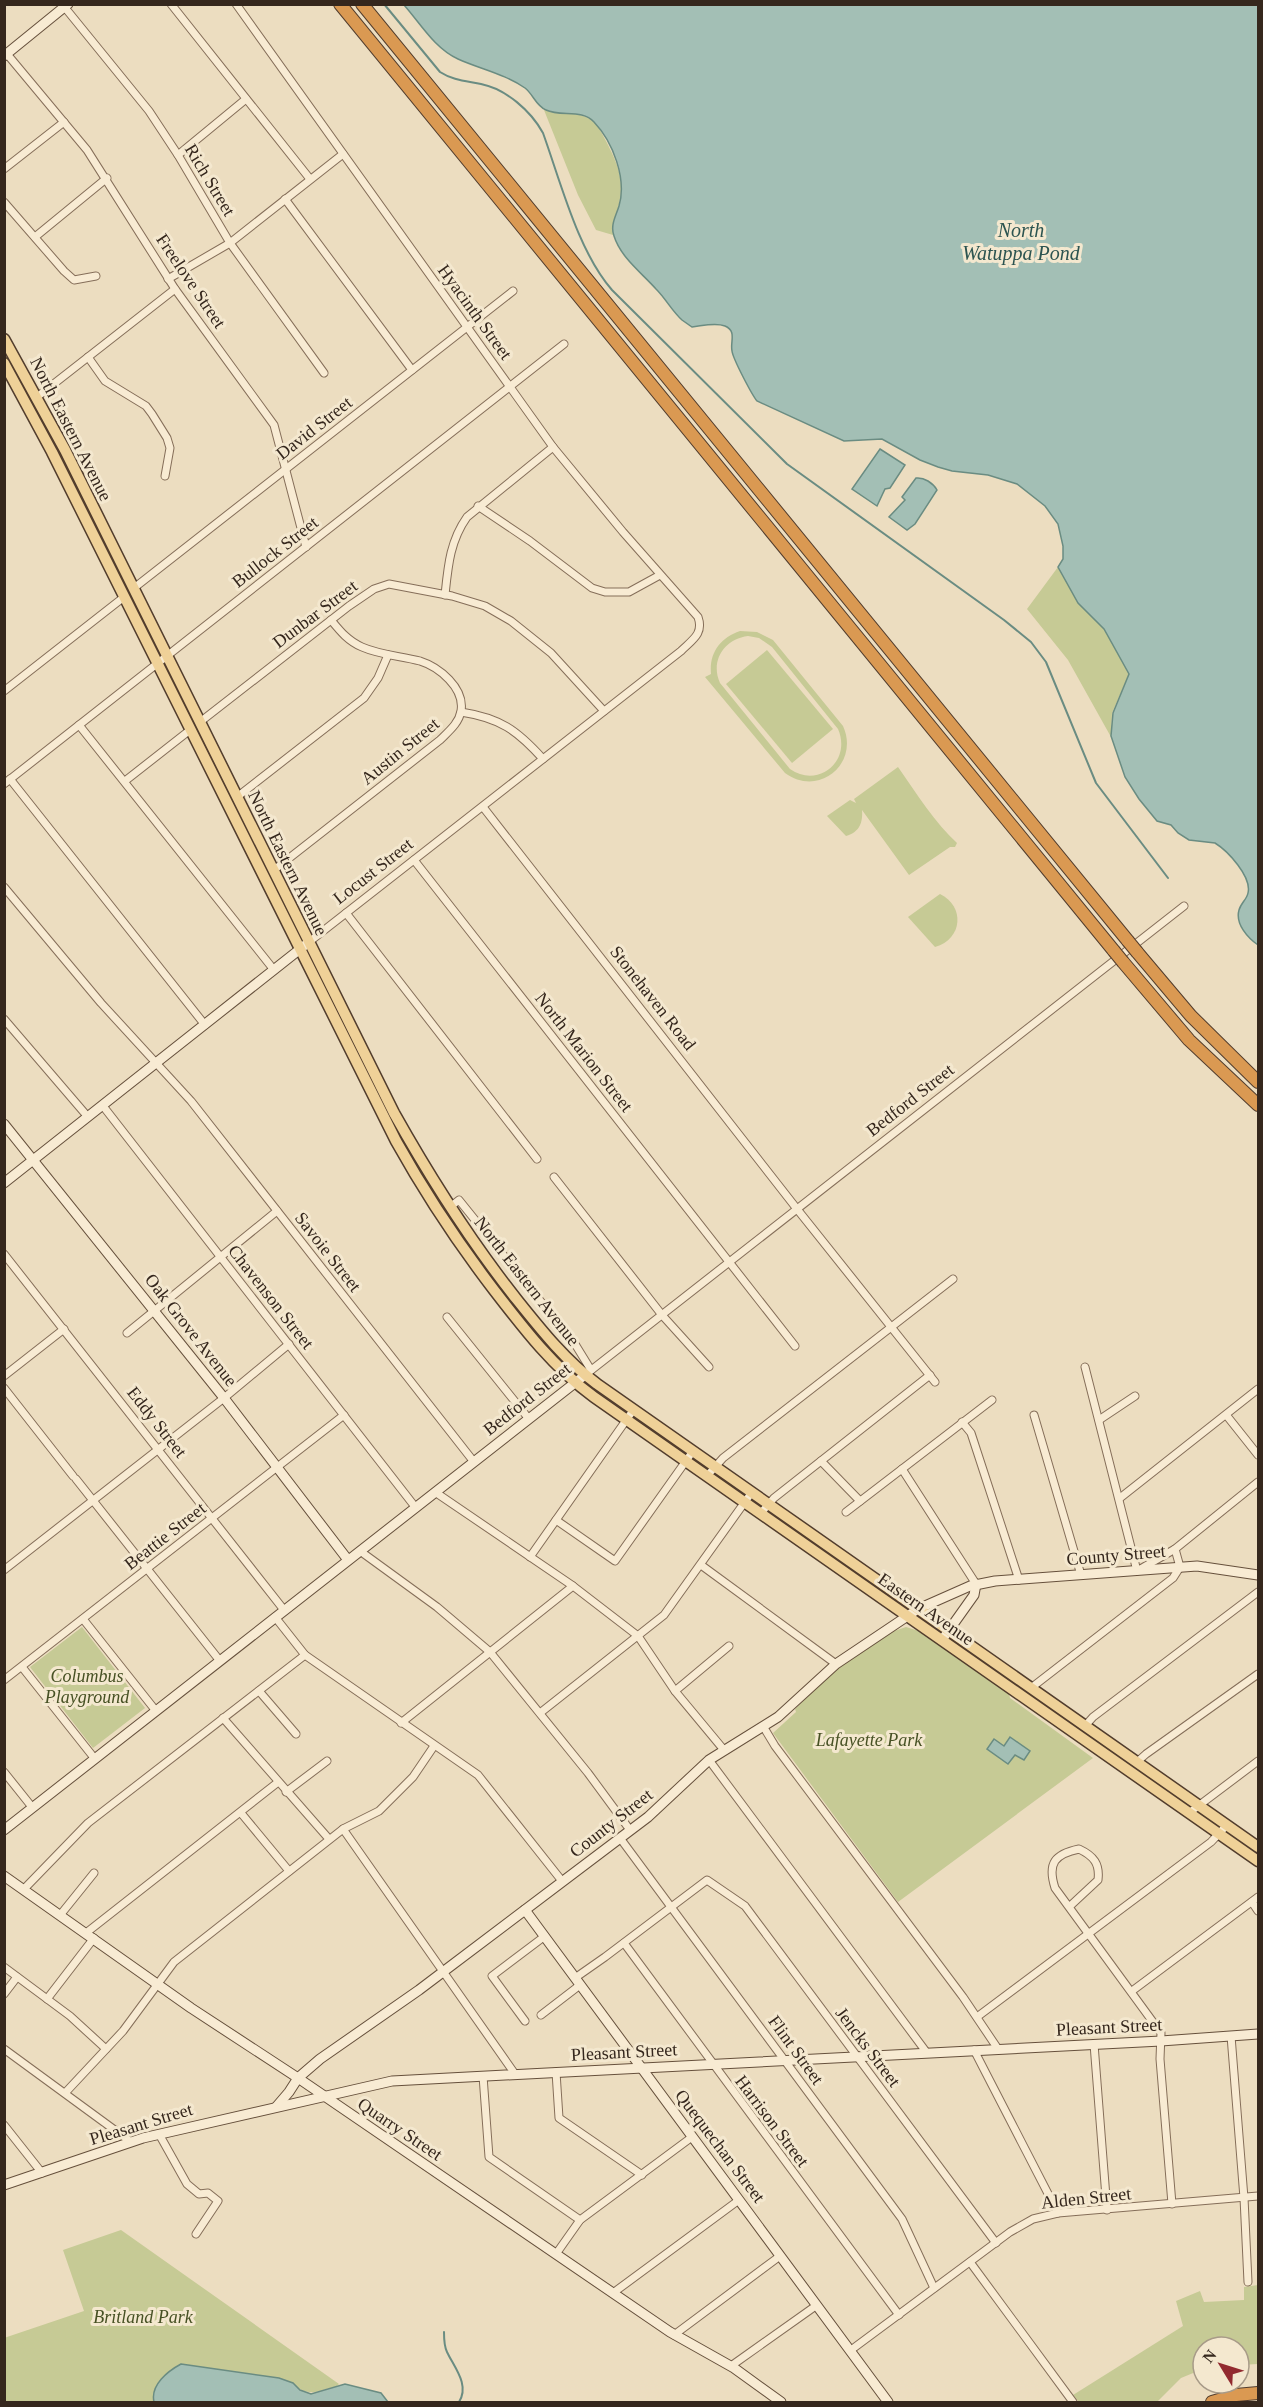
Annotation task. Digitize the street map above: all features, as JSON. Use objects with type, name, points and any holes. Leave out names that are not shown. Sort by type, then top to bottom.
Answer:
[{"type":"highway","points":[[340,4],[1123,962],[1189,1040],[1258,1105]]},
{"type":"highway","points":[[362,4],[1128,941],[1191,1016],[1258,1082]]},
{"type":"highway","points":[[1212,2403],[1236,2395],[1258,2394]]},
{"type":"main road","name":"North Eastern Avenue","points":[[4,339],[37,397],[134,588],[394,1113],[450,1207],[491,1267],[551,1342],[588,1373]]},
{"type":"main road","name":"North Eastern Avenue","points":[[4,363],[36,421],[384,1120],[436,1209],[507,1308],[540,1348],[575,1382]]},
{"type":"main road","name":"Eastern Avenue","points":[[588,1373],[693,1451],[1199,1805],[1223,1829]]},
{"type":"main road","name":"Eastern Avenue","points":[[575,1382],[1189,1813],[1223,1829],[1257,1851]]},
{"type":"street","points":[[171,4],[310,179]]},
{"type":"street","name":"Hyacinth Street","points":[[236,4],[553,447],[698,617],[701,628]]},
{"type":"street","points":[[6,55],[65,6]]},
{"type":"street","name":"Rich Street","points":[[65,6],[149,111],[230,243],[324,373]]},
{"type":"street","name":"Freelove Street","points":[[6,55],[87,150],[107,178],[168,279],[274,425],[306,547]]},
{"type":"street","points":[[178,155],[246,99]]},
{"type":"street","points":[[4,169],[64,122]]},
{"type":"street","points":[[168,279],[230,243],[343,154]]},
{"type":"street","points":[[35,237],[107,178]]},
{"type":"street","points":[[285,199],[412,370]]},
{"type":"street","points":[[4,202],[64,272],[74,280],[96,276]]},
{"type":"street","points":[[37,397],[175,289]]},
{"type":"street","name":"David Street","points":[[134,588],[513,291]]},
{"type":"street","name":"Bullock Street","points":[[8,782],[166,655],[564,344]]},
{"type":"street","points":[[88,357],[105,381],[146,406],[152,414],[167,438],[170,448],[165,476]]},
{"type":"street","points":[[445,595],[448,560],[458,530],[478,506],[553,447]]},
{"type":"street","points":[[478,506],[530,541],[592,588],[605,592],[629,592],[660,575]]},
{"type":"street","name":"Dunbar Street","points":[[200,722],[331,620],[374,589],[390,584],[485,606],[511,621],[551,653],[604,711]]},
{"type":"street","points":[[4,691],[124,597]]},
{"type":"street","name":"Austin Street","points":[[274,870],[440,740],[454,727],[461,712],[456,689],[440,671],[422,662],[363,647],[347,638],[331,620]]},
{"type":"street","name":"Locust Street","points":[[4,1183],[681,651],[699,634],[701,628]]},
{"type":"street","points":[[237,796],[364,698],[378,678],[388,655]]},
{"type":"street","points":[[461,712],[503,723],[517,732],[543,759]]},
{"type":"street","points":[[80,725],[274,970]]},
{"type":"street","points":[[125,781],[190,730]]},
{"type":"street","points":[[8,782],[205,1025]]},
{"type":"street","name":"Stonehaven Road","points":[[483,807],[935,1382]]},
{"type":"street","name":"North Marion Street","points":[[414,860],[795,1346]]},
{"type":"street","name":"Savoie Street","points":[[4,887],[154,1064],[190,1101],[474,1462]]},
{"type":"street","name":"Bedford Street","points":[[4,1830],[1184,906]]},
{"type":"street","points":[[346,913],[537,1159]]},
{"type":"street","points":[[4,1019],[88,1117]]},
{"type":"street","name":"Chavenson Street","points":[[103,1106],[416,1508]]},
{"type":"street","name":"Oak Grove Avenue","points":[[4,1124],[224,1398],[348,1560]]},
{"type":"street","points":[[554,1177],[662,1315],[709,1366]]},
{"type":"street","points":[[450,1207],[459,1200],[575,1344],[588,1373]]},
{"type":"street","points":[[127,1333],[277,1211]]},
{"type":"street","name":"Eddy Street","points":[[4,1254],[284,1610]]},
{"type":"street","points":[[707,1476],[715,1466],[890,1326],[953,1279]]},
{"type":"street","points":[[447,1317],[529,1419]]},
{"type":"street","points":[[4,1376],[64,1329]]},
{"type":"street","points":[[4,1570],[224,1398],[289,1344]]},
{"type":"street","points":[[1086,1368],[1137,1571],[1175,1549],[1258,1482]]},
{"type":"street","points":[[760,1513],[768,1503],[930,1375]]},
{"type":"street","points":[[4,1388],[220,1661]]},
{"type":"street","points":[[1120,1498],[1227,1416],[1258,1389]]},
{"type":"street","points":[[1099,1420],[1135,1396]]},
{"type":"street","points":[[846,1512],[992,1400]]},
{"type":"street","points":[[530,1557],[634,1409]]},
{"type":"street","name":"Beattie Street","points":[[4,1680],[344,1415]]},
{"type":"street","points":[[1034,1415],[1081,1575]]},
{"type":"street","points":[[1227,1416],[1258,1455]]},
{"type":"street","points":[[962,1422],[971,1433],[1019,1580]]},
{"type":"street","points":[[556,1520],[615,1561],[693,1451]]},
{"type":"street","points":[[821,1461],[860,1501]]},
{"type":"street","points":[[902,1469],[976,1584],[975,1592],[942,1640]]},
{"type":"street","points":[[435,1492],[573,1586],[638,1636],[675,1691],[724,1750]]},
{"type":"street","points":[[540,1713],[638,1636],[672,1606],[752,1492]]},
{"type":"street","points":[[1031,1688],[1171,1580],[1180,1567],[1175,1549]]},
{"type":"street","points":[[360,1551],[437,1607],[490,1652],[630,1830]]},
{"type":"street","points":[[701,1565],[836,1664]]},
{"type":"street","name":"County Street","points":[[277,2106],[290,2092],[298,2078],[322,2058],[442,1972],[620,1838],[665,1803],[709,1760],[788,1709],[836,1664],[918,1609],[976,1584],[1208,1566],[1258,1574]]},
{"type":"street","points":[[401,1723],[573,1586]]},
{"type":"street","points":[[1085,1726],[1093,1717],[1258,1592]]},
{"type":"street","points":[[275,1617],[305,1655],[478,1775],[562,1881]]},
{"type":"street","points":[[83,1619],[156,1712]]},
{"type":"street","points":[[675,1691],[729,1646]]},
{"type":"street","points":[[24,1889],[88,1823],[305,1655]]},
{"type":"street","points":[[22,1666],[95,1759]]},
{"type":"street","points":[[1137,1762],[1258,1674]]},
{"type":"street","points":[[259,1691],[296,1734]]},
{"type":"street","points":[[224,1718],[278,1783],[329,1839]]},
{"type":"street","points":[[763,1726],[775,1746],[998,2049]]},
{"type":"street","points":[[65,2093],[123,2031],[174,1962],[329,1839],[343,1829],[379,1811],[413,1777],[434,1746]]},
{"type":"street","points":[[709,1760],[927,2052]]},
{"type":"street","points":[[286,1792],[327,1761]]},
{"type":"street","points":[[1189,1813],[1258,1761]]},
{"type":"street","points":[[4,1772],[32,1808]]},
{"type":"street","points":[[47,1999],[90,1936],[278,1783]]},
{"type":"street","points":[[241,1813],[289,1871]]},
{"type":"street","points":[[343,1829],[515,2074]]},
{"type":"street","points":[[977,2018],[1223,1829]]},
{"type":"street","name":"Flint Street","points":[[620,1838],[902,2219],[934,2288]]},
{"type":"street","points":[[1069,1907],[1098,1880],[1099,1871],[1096,1861],[1089,1853],[1079,1848],[1065,1852],[1054,1862],[1051,1876],[1055,1888],[1161,2032],[1161,2070],[1172,2204]]},
{"type":"street","points":[[61,1914],[94,1873]]},
{"type":"street","name":"Quarry Street","points":[[4,1876],[158,1984],[674,2335],[731,2366],[781,2403]]},
{"type":"street","name":"Jencks Street","points":[[672,1908],[707,1880],[745,1906],[996,2243]]},
{"type":"street","points":[[1132,1991],[1258,1896]]},
{"type":"street","points":[[1252,1902],[1258,1911]]},
{"type":"street","points":[[541,2015],[577,1981],[672,1908]]},
{"type":"street","name":"Quequechan Street","points":[[525,1910],[888,2403]]},
{"type":"street","points":[[525,2021],[492,1976],[545,1936]]},
{"type":"street","name":"Harrison Street","points":[[624,1943],[711,2064],[899,2315]]},
{"type":"street","points":[[4,1967],[47,1999],[106,2049]]},
{"type":"street","points":[[4,1994],[17,1977]]},
{"type":"street","name":"Pleasant Street","points":[[4,2185],[159,2134],[392,2081],[1258,2034]]},
{"type":"street","points":[[1231,2036],[1244,2198],[1248,2282]]},
{"type":"street","points":[[1094,2044],[1107,2210]]},
{"type":"street","points":[[4,2049],[131,2142]]},
{"type":"street","points":[[974,2050],[1058,2213]]},
{"type":"street","points":[[556,2072],[559,2118],[642,2175]]},
{"type":"street","points":[[483,2076],[489,2157],[580,2220]]},
{"type":"street","points":[[4,2125],[42,2173]]},
{"type":"street","points":[[159,2134],[187,2184],[199,2194],[208,2193],[218,2201],[196,2234]]},
{"type":"street","points":[[556,2254],[580,2220],[692,2137]]},
{"type":"street","name":"Alden Street","points":[[850,2350],[1029,2220],[1058,2213],[1258,2196]]},
{"type":"street","points":[[613,2293],[739,2200]]},
{"type":"street","points":[[674,2335],[780,2256]]},
{"type":"street","points":[[970,2262],[1073,2403]]},
{"type":"street","points":[[731,2366],[817,2305]]},
{"type":"green space","points":[[544,110],[585,116],[598,126],[619,171],[621,195],[613,235],[596,230],[578,195]]},
{"type":"green space","points":[[1058,567],[1081,606],[1104,629],[1129,674],[1112,713],[1111,737],[1068,660],[1027,609]]},
{"type":"green space","points":[[740,631],[757,632],[773,640],[843,726],[847,740],[846,752],[841,764],[833,773],[823,779],[811,781],[798,780],[785,773],[705,677],[711,674],[712,659],[717,647]],"holes":[[[748,636],[759,638],[772,647],[838,729],[841,741],[840,752],[830,768],[821,774],[811,776],[790,769],[720,683],[717,675],[718,659],[726,646],[739,638]]]},
{"type":"green space","points":[[767,650],[833,729],[792,763],[726,684]]},
{"type":"green space","points":[[898,767],[934,817],[957,843],[955,847],[950,847],[909,875],[862,810],[860,826],[855,832],[846,836],[827,816],[850,800],[856,803],[854,799]]},
{"type":"green space","points":[[940,894],[954,906],[957,922],[951,937],[935,947],[908,917]]},
{"type":"green space","name":"Columbus Playground","points":[[82,1627],[145,1708],[93,1748],[30,1667]]},
{"type":"green space","name":"Lafayette Park","points":[[906,1627],[919,1631],[1009,1694],[1010,1698],[1093,1758],[898,1902],[773,1733],[834,1671],[894,1631]]},
{"type":"green space","name":"Britland Park","points":[[121,2230],[339,2384],[335,2387],[306,2392],[279,2378],[181,2364],[165,2375],[154,2402],[5,2402],[4,2338],[84,2311],[63,2250]]},
{"type":"green space","points":[[1258,2285],[1258,2364],[1251,2364],[1251,2335],[1191,2335],[1191,2374],[1181,2378],[1157,2402],[1079,2402],[1073,2395],[1183,2326],[1176,2301],[1200,2291],[1204,2302],[1244,2300],[1244,2287]]},
{"type":"water","name":"North Watuppa Pond","points":[[404,5],[1258,5],[1258,945],[1250,939],[1239,920],[1239,910],[1247,895],[1248,887],[1238,865],[1215,843],[1189,840],[1171,825],[1157,821],[1125,777],[1111,736],[1113,713],[1129,674],[1104,629],[1078,603],[1058,567],[1063,559],[1063,546],[1058,524],[1045,506],[1017,484],[988,475],[938,467],[882,439],[844,441],[757,401],[733,355],[732,334],[729,328],[717,324],[692,327],[682,320],[660,293],[632,265],[617,244],[613,228],[621,195],[620,173],[607,140],[594,122],[577,114],[546,110],[517,83],[450,55],[428,35]]},
{"type":"water","points":[[880,449],[905,465],[890,488],[885,489],[877,506],[852,489]]},
{"type":"water","points":[[916,478],[928,481],[937,490],[915,524],[907,530],[889,517],[905,500],[902,497]]},
{"type":"water","points":[[1010,1737],[1030,1751],[1024,1760],[1015,1755],[1008,1764],[987,1749],[994,1739],[1004,1746]]},
{"type":"water","points":[[181,2364],[279,2378],[311,2394],[345,2384],[381,2393],[388,2402],[154,2402],[153,2396],[157,2384]]},
{"type":"waterway","points":[[384,4],[440,72],[455,79],[481,84],[500,91],[525,109],[543,133],[580,236],[600,274],[612,290],[787,464],[1004,620],[1031,642],[1046,662],[1096,783],[1168,878]]},
{"type":"waterway","points":[[444,2332],[446,2350],[462,2383],[462,2396],[459,2402]]}]
